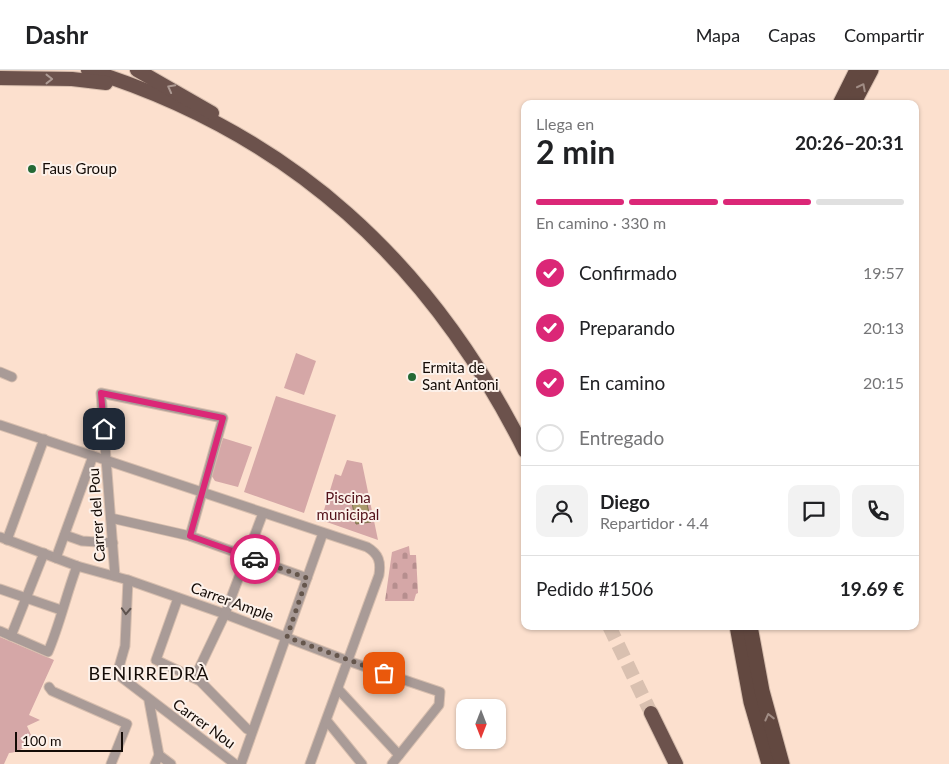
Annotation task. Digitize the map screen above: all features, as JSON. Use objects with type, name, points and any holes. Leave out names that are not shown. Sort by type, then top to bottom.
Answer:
[{"type":"highway","points":[[88,70],[158,95],[254,144],[310,182],[347,212],[406,272],[461,340],[491,386],[521,443]]},
{"type":"highway","points":[[138,70],[259,140],[268,154]]},
{"type":"highway","points":[[842,100],[857,70]]},
{"type":"highway","points":[[855,100],[870,70]]},
{"type":"highway","points":[[0,78],[72,79],[107,83],[136,92],[226,134],[254,144]]},
{"type":"highway","points":[[738,630],[751,702],[769,764]]},
{"type":"highway","points":[[751,630],[762,691],[782,764]]},
{"type":"highway","points":[[651,713],[676,764]]},
{"type":"street","points":[[0,372],[12,377]]},
{"type":"street","name":"Carrer del Pou","points":[[116,576],[101,393],[223,418],[201,492]]},
{"type":"street","points":[[0,425],[368,547],[379,558],[379,575],[310,764]]},
{"type":"street","points":[[4,538],[44,439]]},
{"type":"street","points":[[56,558],[93,456]]},
{"type":"street","points":[[190,536],[201,492]]},
{"type":"street","points":[[195,677],[225,614],[263,513]]},
{"type":"street","points":[[111,518],[190,536],[307,578]]},
{"type":"street","points":[[240,764],[323,533]]},
{"type":"street","points":[[65,535],[82,541],[113,542]]},
{"type":"street","name":"Carrer Ample","points":[[4,538],[77,566],[128,580],[225,614],[348,661],[440,692],[439,705],[399,755]]},
{"type":"street","points":[[11,636],[44,553]]},
{"type":"street","points":[[0,632],[48,652],[61,620],[61,610],[77,566]]},
{"type":"street","name":"Carrer Nou","points":[[128,580],[126,642],[118,674],[149,701],[235,764]]},
{"type":"street","points":[[0,589],[61,610]]},
{"type":"street","points":[[178,598],[156,660],[195,677],[247,729],[252,731]]},
{"type":"street","points":[[49,687],[52,691],[127,724],[111,764]]},
{"type":"street","points":[[338,690],[399,755],[392,764]]},
{"type":"street","points":[[149,701],[159,755],[155,764]]},
{"type":"street","points":[[327,721],[362,764]]},
{"type":"street","points":[[159,755],[171,764]]},
{"type":"green space","points":[[296,353],[316,361],[304,395],[284,388]]},
{"type":"green space","points":[[276,396],[336,415],[304,513],[244,492]]},
{"type":"green space","points":[[223,438],[252,447],[238,487],[215,481],[211,475]]},
{"type":"green space","name":"Piscina municipal","points":[[347,460],[362,463],[378,540],[321,520],[335,474],[341,476]]},
{"type":"green space","points":[[409,546],[410,555],[416,555],[418,593],[414,601],[385,601],[392,552]]},
{"type":"green space","points":[[0,637],[54,660],[29,715],[40,720],[27,726],[31,735],[28,743],[20,750],[9,753],[4,764],[0,764]]},
{"type":"water","points":[[365,495],[371,522],[356,524],[351,497]]},
{"type":"tunnel","points":[[611,630],[651,713]]},
{"type":"way so far","points":[[255,559],[307,578],[287,637],[384,673]]},
{"type":"place","name":"Faus Group","points":[[32,169]]},
{"type":"place","name":"Ermita de Sant Antoni","points":[[412,377]]},
{"type":"district","name":"BENIRREDRÀ","points":[[149,674]]},
{"type":"route","points":[[104,429],[101,393],[223,418],[190,536],[255,559]]}]
